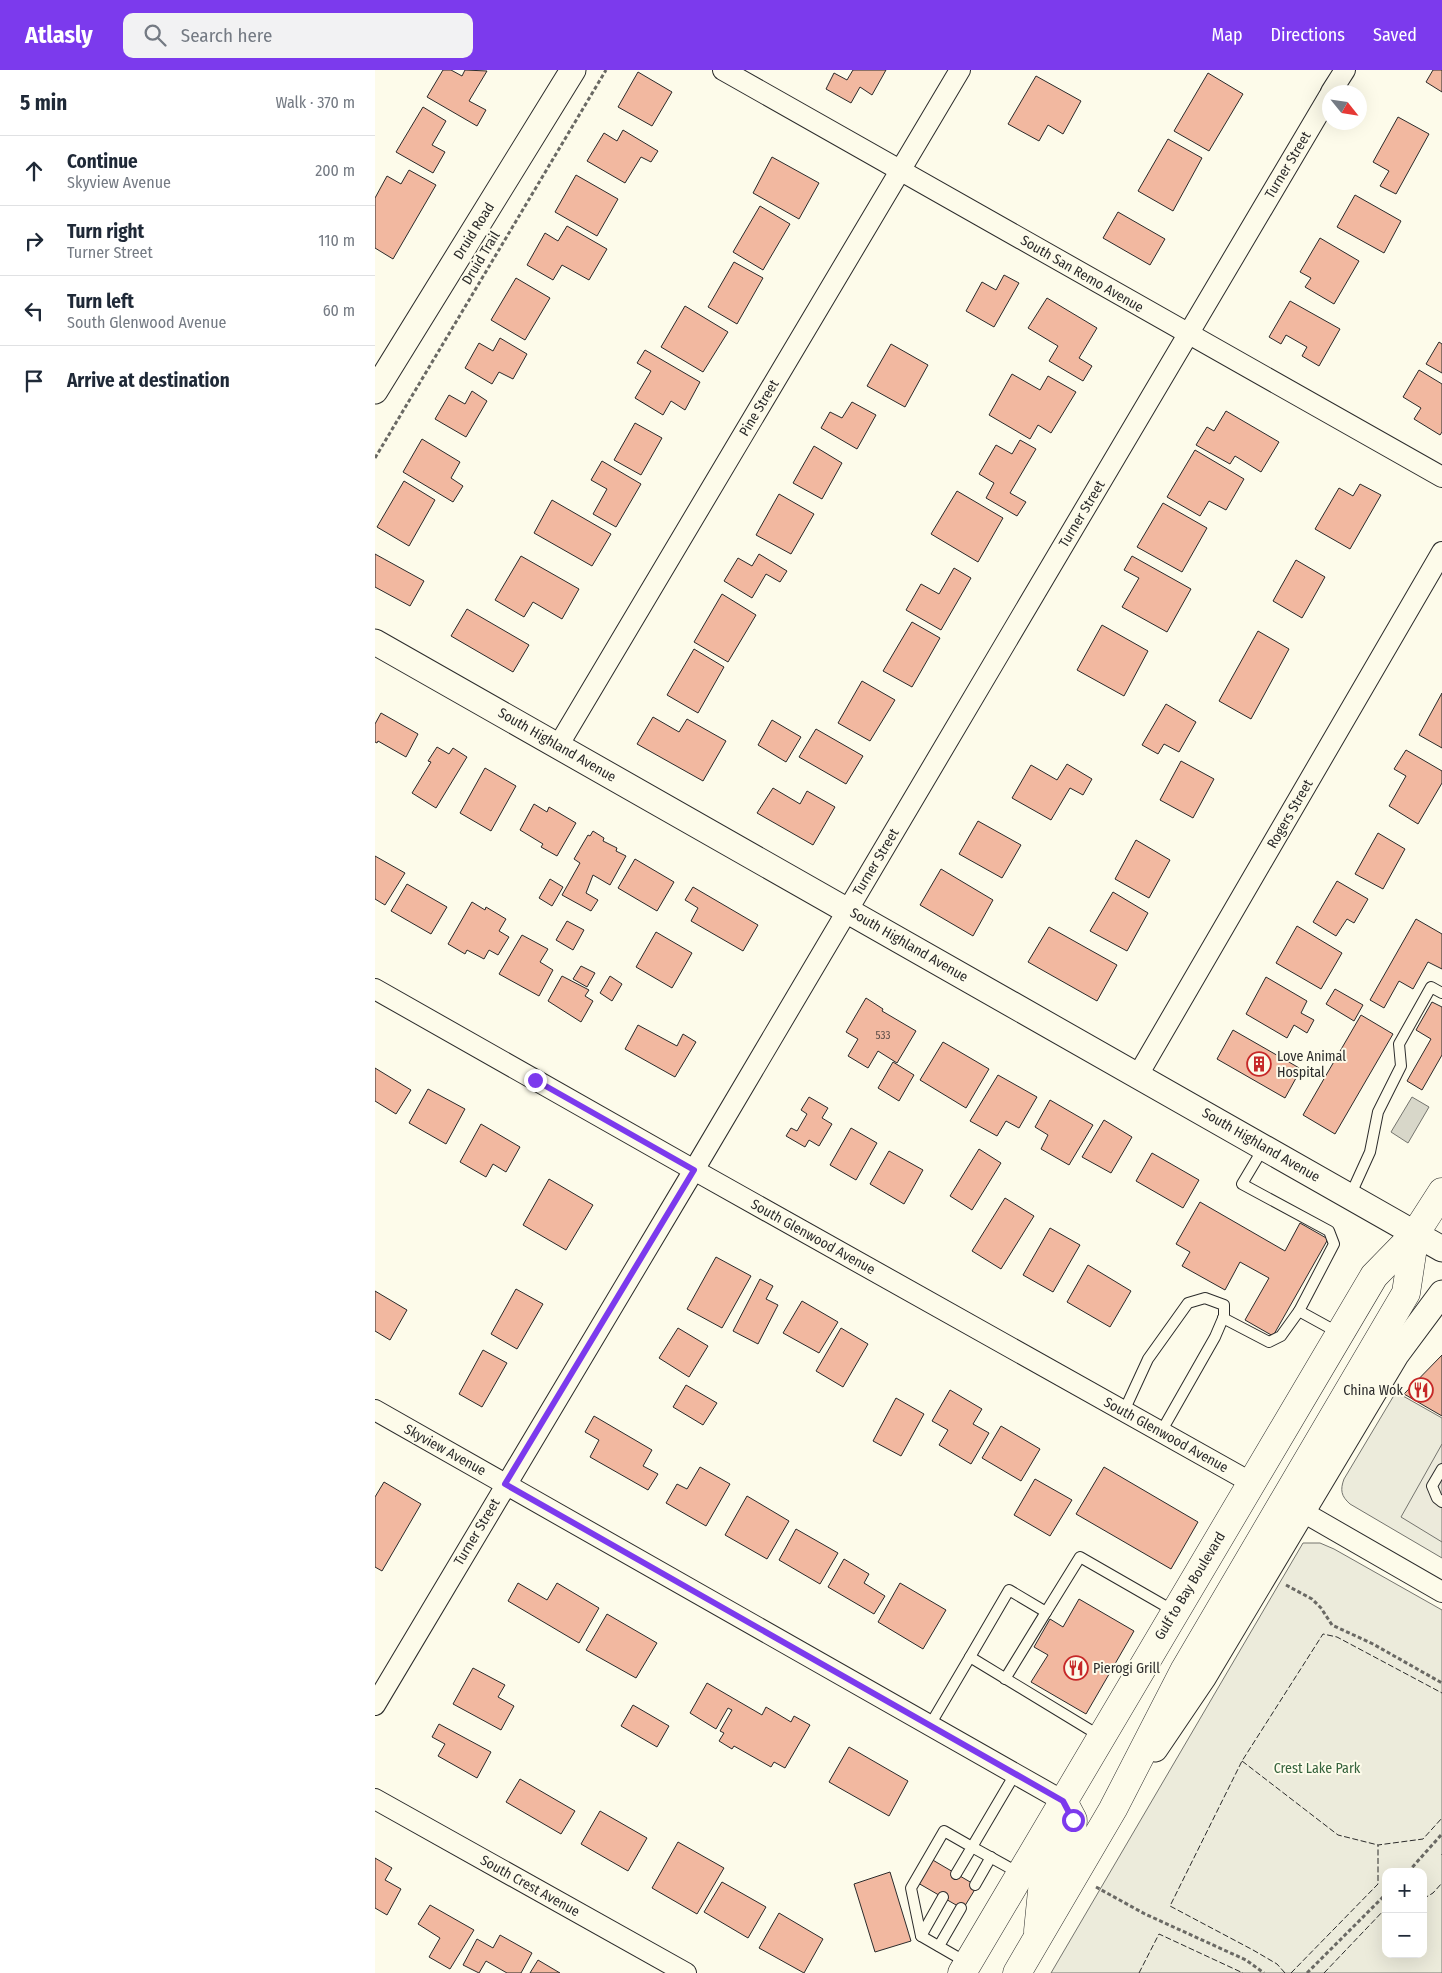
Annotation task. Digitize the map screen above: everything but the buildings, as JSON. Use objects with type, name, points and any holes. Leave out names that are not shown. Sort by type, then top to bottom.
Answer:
[{"type":"main road","points":[[1017,1973],[1113,1809],[1185,1669],[1406,1293],[1415,1234],[1442,1192]]},
{"type":"main road","name":"Gulf to Bay Boulevard","points":[[965,1968],[1374,1276],[1415,1234]]},
{"type":"main road","points":[[1037,1940],[1042,1891],[1071,1840],[1073,1820],[1063,1801]]},
{"type":"street","name":"Druid Road","points":[[375,391],[573,70]]},
{"type":"street","name":"South San Remo Avenue","points":[[723,70],[1442,477]]},
{"type":"street","name":"Pine Street","points":[[558,746],[960,70]]},
{"type":"street","name":"Turner Street","points":[[1336,85],[1345,70]]},
{"type":"street","name":"Turner Street","points":[[375,1705],[505,1484],[694,1170],[1322,108]]},
{"type":"street","name":"Rogers Street","points":[[1138,1075],[1442,552]]},
{"type":"street","name":"South Highland Avenue","points":[[375,642],[1442,1249]]},
{"type":"street","name":"South Glenwood Avenue","points":[[375,989],[1252,1483]]},
{"type":"street","name":"Gulf to Bay Boulevard","points":[[1415,1234],[1442,1221]]},
{"type":"street","points":[[1113,1809],[1203,1678],[1396,1355],[1442,1293]]},
{"type":"street","name":"Skyview Avenue","points":[[375,1410],[1063,1801]]},
{"type":"street","points":[[1303,1512],[1442,1592]]},
{"type":"street","name":"South Crest Avenue","points":[[375,1799],[686,1973]]},
{"type":"lane","points":[[1350,1196],[1370,1152],[1378,1112],[1401,1066],[1399,1044],[1431,987],[1442,993]]},
{"type":"lane","points":[[1223,1318],[1269,1342],[1281,1336],[1299,1311],[1335,1244],[1329,1231],[1242,1184],[1264,1147]]},
{"type":"lane","points":[[1124,1411],[1148,1359],[1188,1303],[1205,1298],[1223,1305],[1223,1318],[1215,1337],[1161,1432]]},
{"type":"lane","points":[[1299,1311],[1340,1333]]},
{"type":"lane","points":[[1442,1469],[1432,1486],[1437,1498],[1442,1502]]},
{"type":"lane","points":[[1005,1679],[1080,1557],[1175,1612]]},
{"type":"lane","points":[[931,1726],[1009,1590],[1046,1612]]},
{"type":"lane","points":[[970,1657],[1101,1737]]},
{"type":"lane","points":[[956,1874],[1015,1774]]},
{"type":"lane","points":[[965,1968],[939,1946],[921,1936],[911,1888],[944,1831],[1020,1874]]},
{"type":"lane","points":[[975,1885],[991,1858]]},
{"type":"lane","points":[[921,1936],[943,1897]]},
{"type":"lane","points":[[939,1946],[961,1908]]},
{"type":"path","name":"Druid Trail","points":[[375,458],[605,70]]},
{"type":"path","points":[[1279,1581],[1312,1599],[1321,1608],[1332,1625],[1373,1644],[1442,1683]]},
{"type":"path","points":[[1412,1868],[1442,1834]]},
{"type":"path","points":[[1093,1885],[1145,1914],[1247,1960],[1264,1973]]},
{"type":"path","points":[[1307,1973],[1382,1898]]},
{"type":"green space","points":[[1396,1392],[1442,1418],[1442,1558],[1350,1504],[1342,1493],[1344,1479]]},
{"type":"green space","name":"Crest Lake Park","points":[[1303,1543],[1320,1543],[1334,1549],[1442,1610],[1442,1973],[1051,1973]]},
{"type":"shaded area","points":[[1412,1097],[1429,1107],[1408,1143],[1391,1132]]},
{"type":"shaded area","points":[[1442,1444],[1442,1542],[1401,1517]]},
{"type":"fence","points":[[1285,1973],[1277,1964],[1253,1950],[1170,1906],[1242,1761],[1323,1634],[1337,1637],[1442,1693]]},
{"type":"fence","points":[[1242,1761],[1338,1835],[1378,1845]]},
{"type":"fence","points":[[1291,1973],[1378,1884],[1378,1845],[1423,1839],[1442,1818]]},
{"type":"fence","points":[[1427,1897],[1442,1883]]},
{"type":"fence","points":[[1324,1973],[1382,1912]]},
{"type":"fence","points":[[1139,1973],[1159,1934],[1243,1973]]},
{"type":"place","name":"Love Animal Hospital","points":[[1259,1064]]},
{"type":"place","name":"China Wok","points":[[1421,1390]]},
{"type":"place","name":"Pierogi Grill","points":[[1076,1668]]},
{"type":"route","points":[[535,1080],[694,1170],[505,1484],[1063,1801],[1073,1820]]}]
